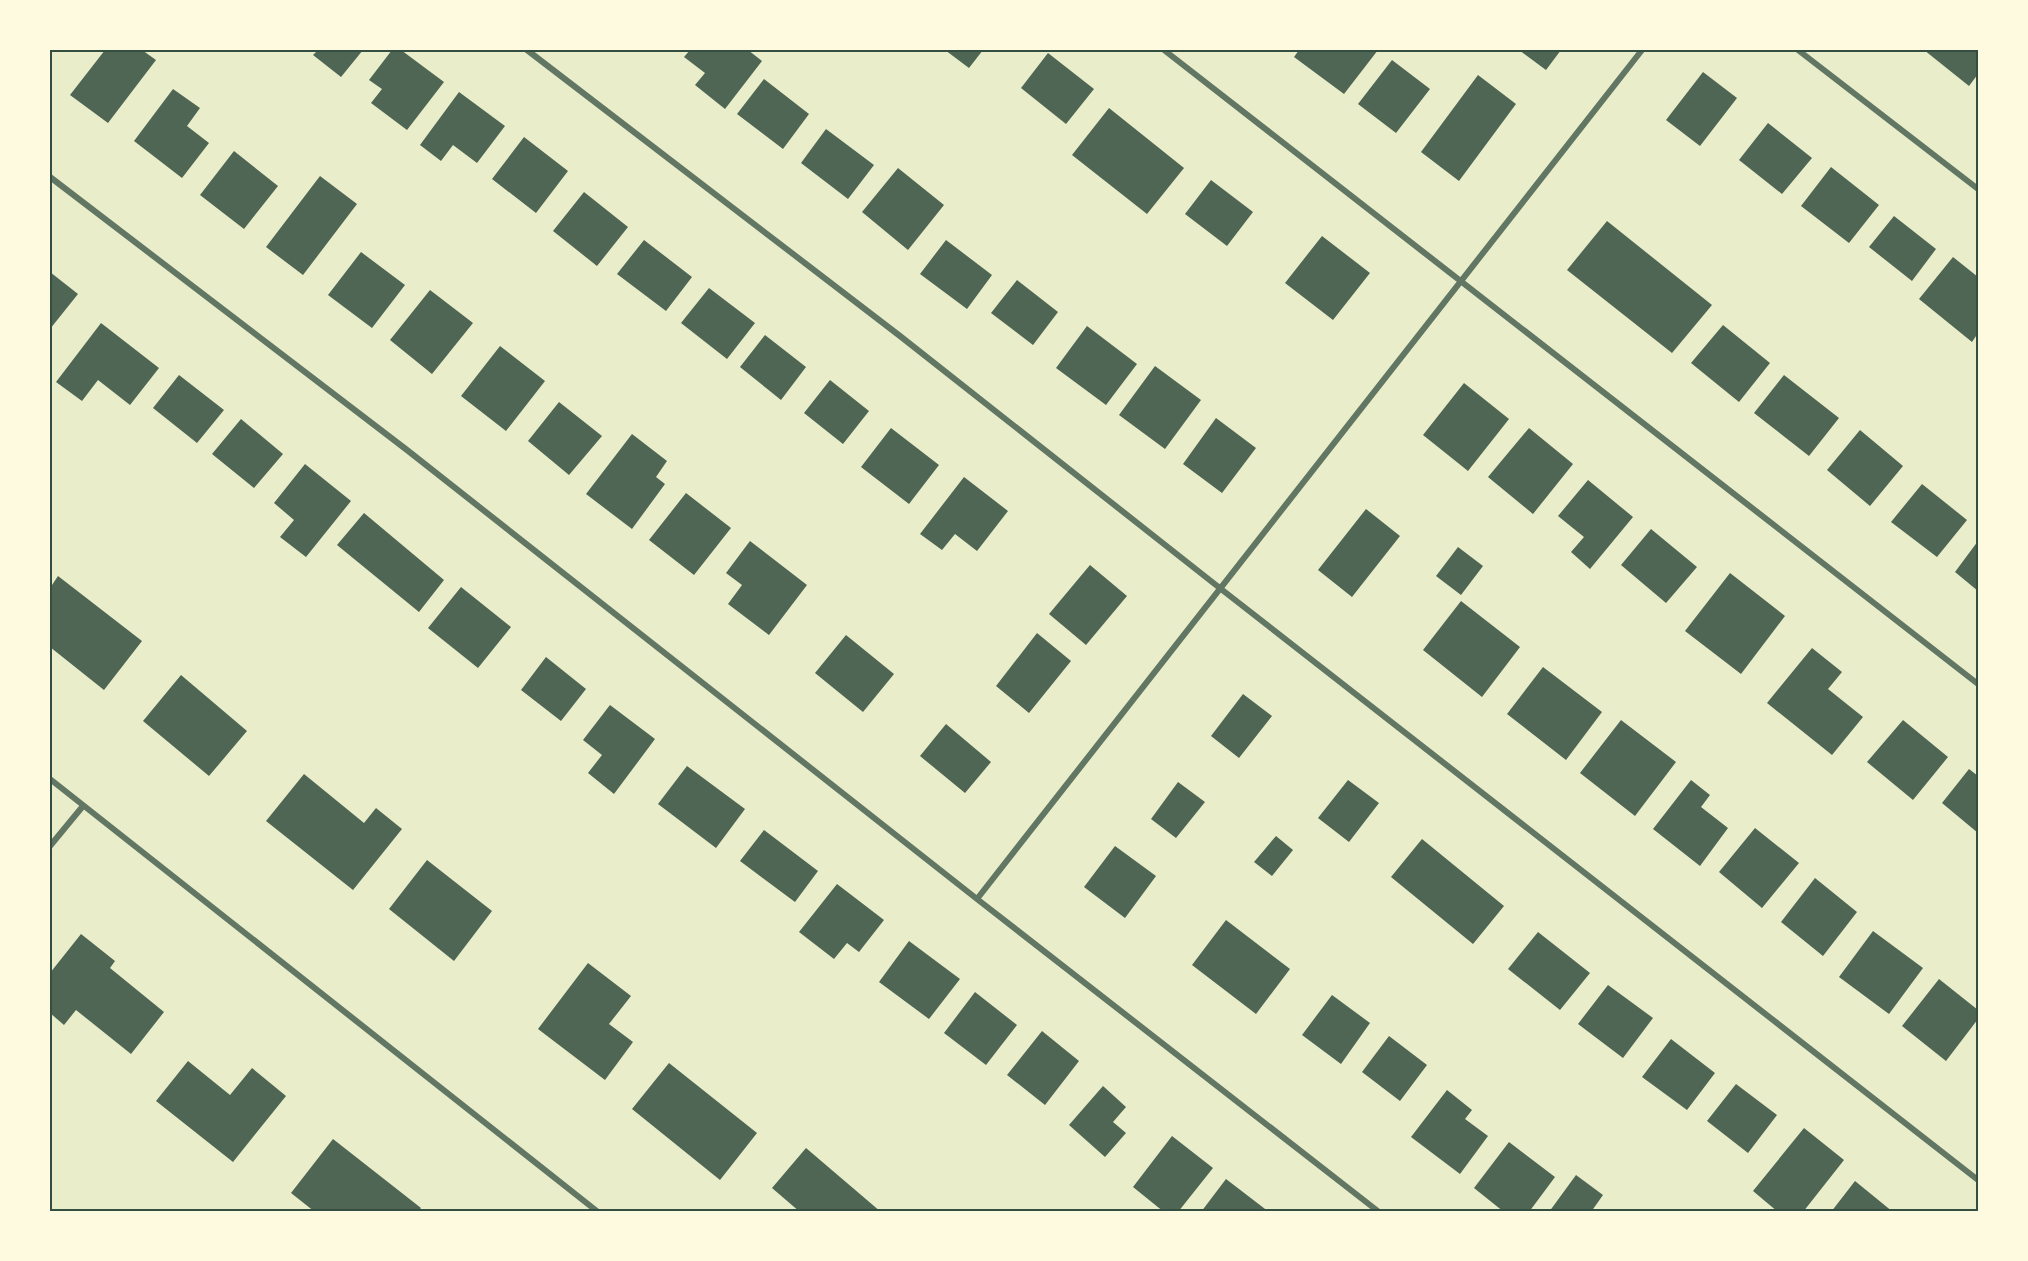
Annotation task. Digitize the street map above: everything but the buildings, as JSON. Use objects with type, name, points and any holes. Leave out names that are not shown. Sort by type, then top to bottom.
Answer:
[{"type":"street","points":[[527,50],[900,336],[1978,1180]]},
{"type":"street","points":[[1164,50],[1978,684]]},
{"type":"street","points":[[977,899],[1642,50]]},
{"type":"street","points":[[1798,50],[1978,189]]},
{"type":"street","points":[[50,177],[407,450],[1379,1212]]},
{"type":"street","points":[[50,779],[598,1212]]},
{"type":"street","points":[[50,846],[83,806]]}]
